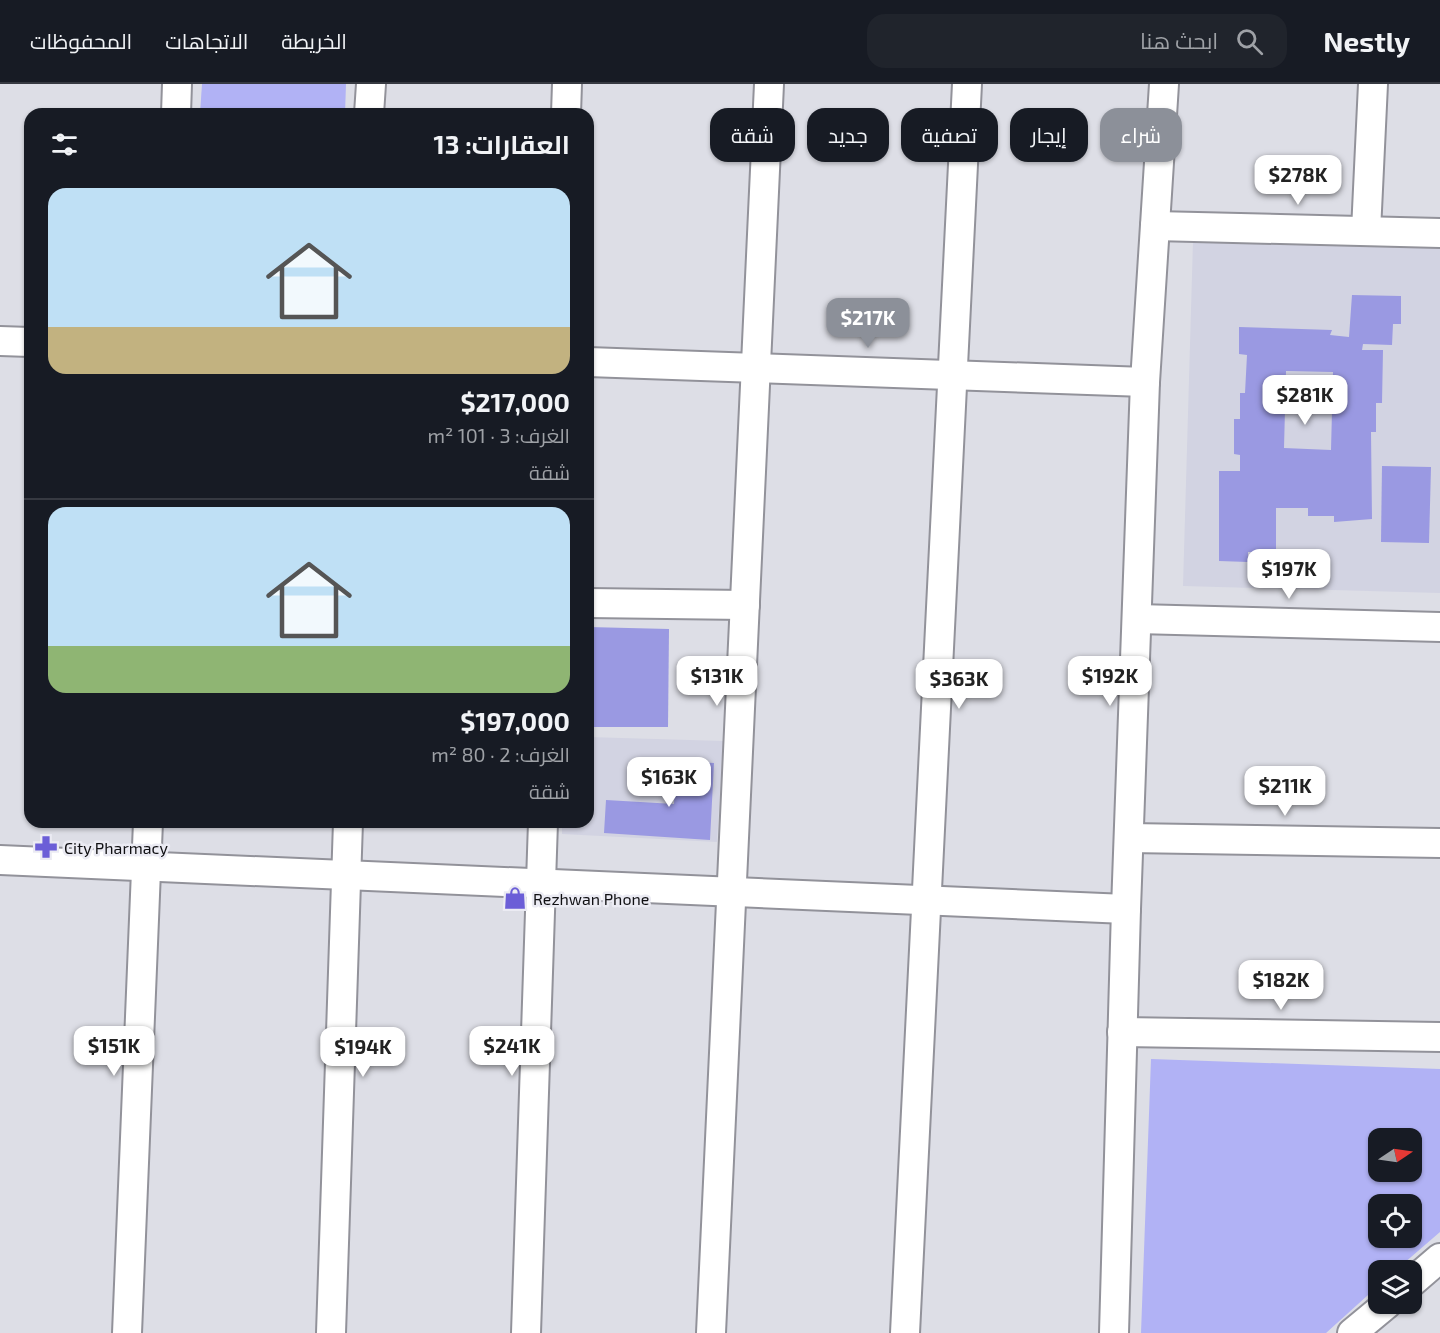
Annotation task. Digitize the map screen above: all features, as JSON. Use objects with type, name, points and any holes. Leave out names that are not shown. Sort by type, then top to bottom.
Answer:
[{"type":"street","points":[[176,108],[177,84]]},
{"type":"street","points":[[369,108],[370,84]]},
{"type":"street","points":[[566,108],[567,84]]},
{"type":"street","points":[[711,1333],[769,84]]},
{"type":"street","points":[[905,1333],[966,84]]},
{"type":"street","points":[[1114,1333],[1126,909],[1145,382],[1164,84]]},
{"type":"street","points":[[1366,231],[1372,84]]},
{"type":"street","points":[[1155,226],[1440,233]]},
{"type":"street","points":[[0,341],[24,342]]},
{"type":"street","points":[[594,362],[1145,382]]},
{"type":"street","points":[[594,603],[745,605]]},
{"type":"street","points":[[1137,619],[1440,627]]},
{"type":"street","points":[[127,1333],[148,828]]},
{"type":"street","points":[[331,1333],[348,828]]},
{"type":"street","points":[[526,1333],[543,828]]},
{"type":"street","points":[[1129,838],[1440,843]]},
{"type":"street","points":[[0,860],[1126,909]]},
{"type":"street","points":[[1122,1032],[1440,1037]]},
{"type":"street","points":[[1422,1273],[1440,1258]]},
{"type":"street","points":[[1352,1333],[1375,1314]]},
{"type":"shaded area","points":[[202,84],[346,84],[345,108],[200,108]]},
{"type":"shaded area","points":[[1193,241],[1440,247],[1440,593],[1183,586]]},
{"type":"shaded area","points":[[594,737],[723,741],[717,842],[562,834],[562,828],[594,828]]},
{"type":"shaded area","points":[[1151,1059],[1440,1069],[1440,1232],[1422,1248],[1422,1194],[1368,1194],[1368,1248],[1421,1248],[1408,1260],[1368,1260],[1368,1295],[1326,1333],[1141,1333]]},
{"type":"building","points":[[1352,295],[1401,296],[1401,324],[1393,324],[1392,345],[1363,344],[1362,350],[1383,350],[1382,403],[1376,403],[1376,432],[1371,432],[1372,519],[1334,522],[1334,516],[1308,516],[1308,508],[1276,508],[1276,552],[1248,552],[1248,562],[1219,561],[1219,471],[1240,471],[1240,455],[1234,454],[1234,419],[1240,419],[1240,393],[1245,393],[1247,355],[1239,354],[1239,327],[1332,330],[1330,335],[1349,337]],"holes":[[[1286,371],[1333,372],[1331,450],[1284,448]]]},
{"type":"building","points":[[1382,466],[1431,467],[1429,543],[1381,542]]},
{"type":"building","points":[[594,627],[669,629],[668,727],[594,727]]},
{"type":"building","points":[[676,761],[714,763],[710,840],[604,833],[606,800],[674,804]]},
{"type":"place","name":"City Pharmacy","points":[[46,847]]},
{"type":"place","name":"Rezhwan Phone","points":[[515,898]]}]
